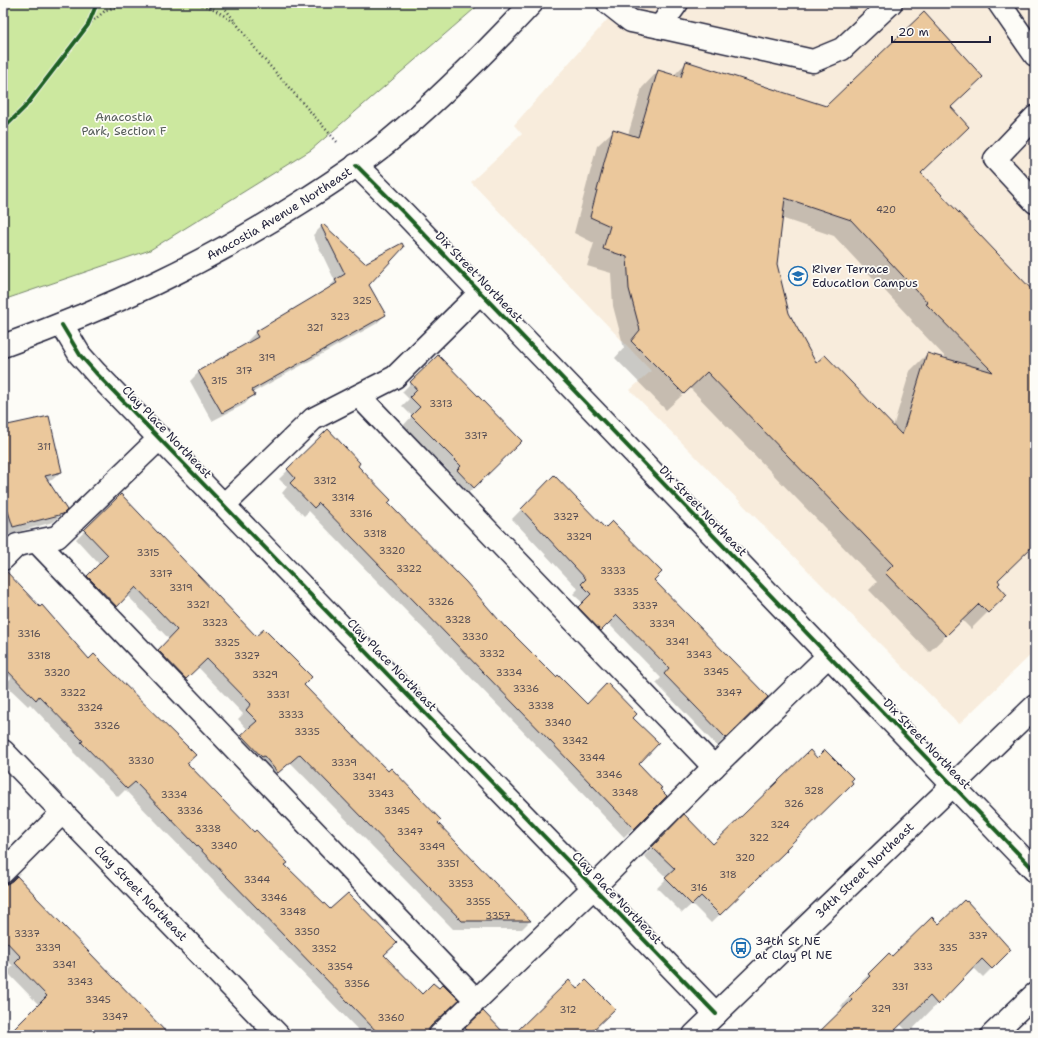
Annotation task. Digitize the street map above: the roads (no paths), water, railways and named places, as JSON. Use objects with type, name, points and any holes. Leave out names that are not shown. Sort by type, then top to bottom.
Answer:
[{"type":"street","name":"Anacostia Avenue Northeast","points":[[3,346],[62,325],[147,288],[220,251],[329,185],[389,141],[437,98],[472,65],[532,3]]},
{"type":"street","points":[[608,3],[631,21],[813,61],[842,49],[891,3]]},
{"type":"street","points":[[660,27],[677,3]]},
{"type":"street","points":[[999,3],[1035,55]]},
{"type":"street","points":[[1035,117],[995,159],[1035,202]]},
{"type":"street","name":"Dix Street Northeast","points":[[356,165],[1035,871]]},
{"type":"street","points":[[224,506],[313,419],[395,377],[480,293]]},
{"type":"street","name":"Clay Place Northeast","points":[[62,325],[80,355],[224,506],[716,1014]]},
{"type":"street","points":[[359,396],[714,767]]},
{"type":"street","points":[[3,559],[17,545],[57,537],[160,438]]},
{"type":"street","points":[[37,542],[476,1000]]},
{"type":"street","points":[[440,1035],[593,888],[828,656]]},
{"type":"street","name":"34th Street Northeast","points":[[694,1035],[1035,706]]},
{"type":"street","name":"Clay Street Northeast","points":[[3,751],[278,1035]]},
{"type":"street","points":[[3,872],[63,812]]},
{"type":"street","points":[[992,1035],[1035,994]]},
{"type":"place","name":"River Terrace Education Campus","points":[[798,276]]},
{"type":"place","name":"34th St NE at Clay Pl NE","points":[[741,948]]},
{"type":"park label","name":"Anacostia Park, Section F","points":[[124,124]]}]
